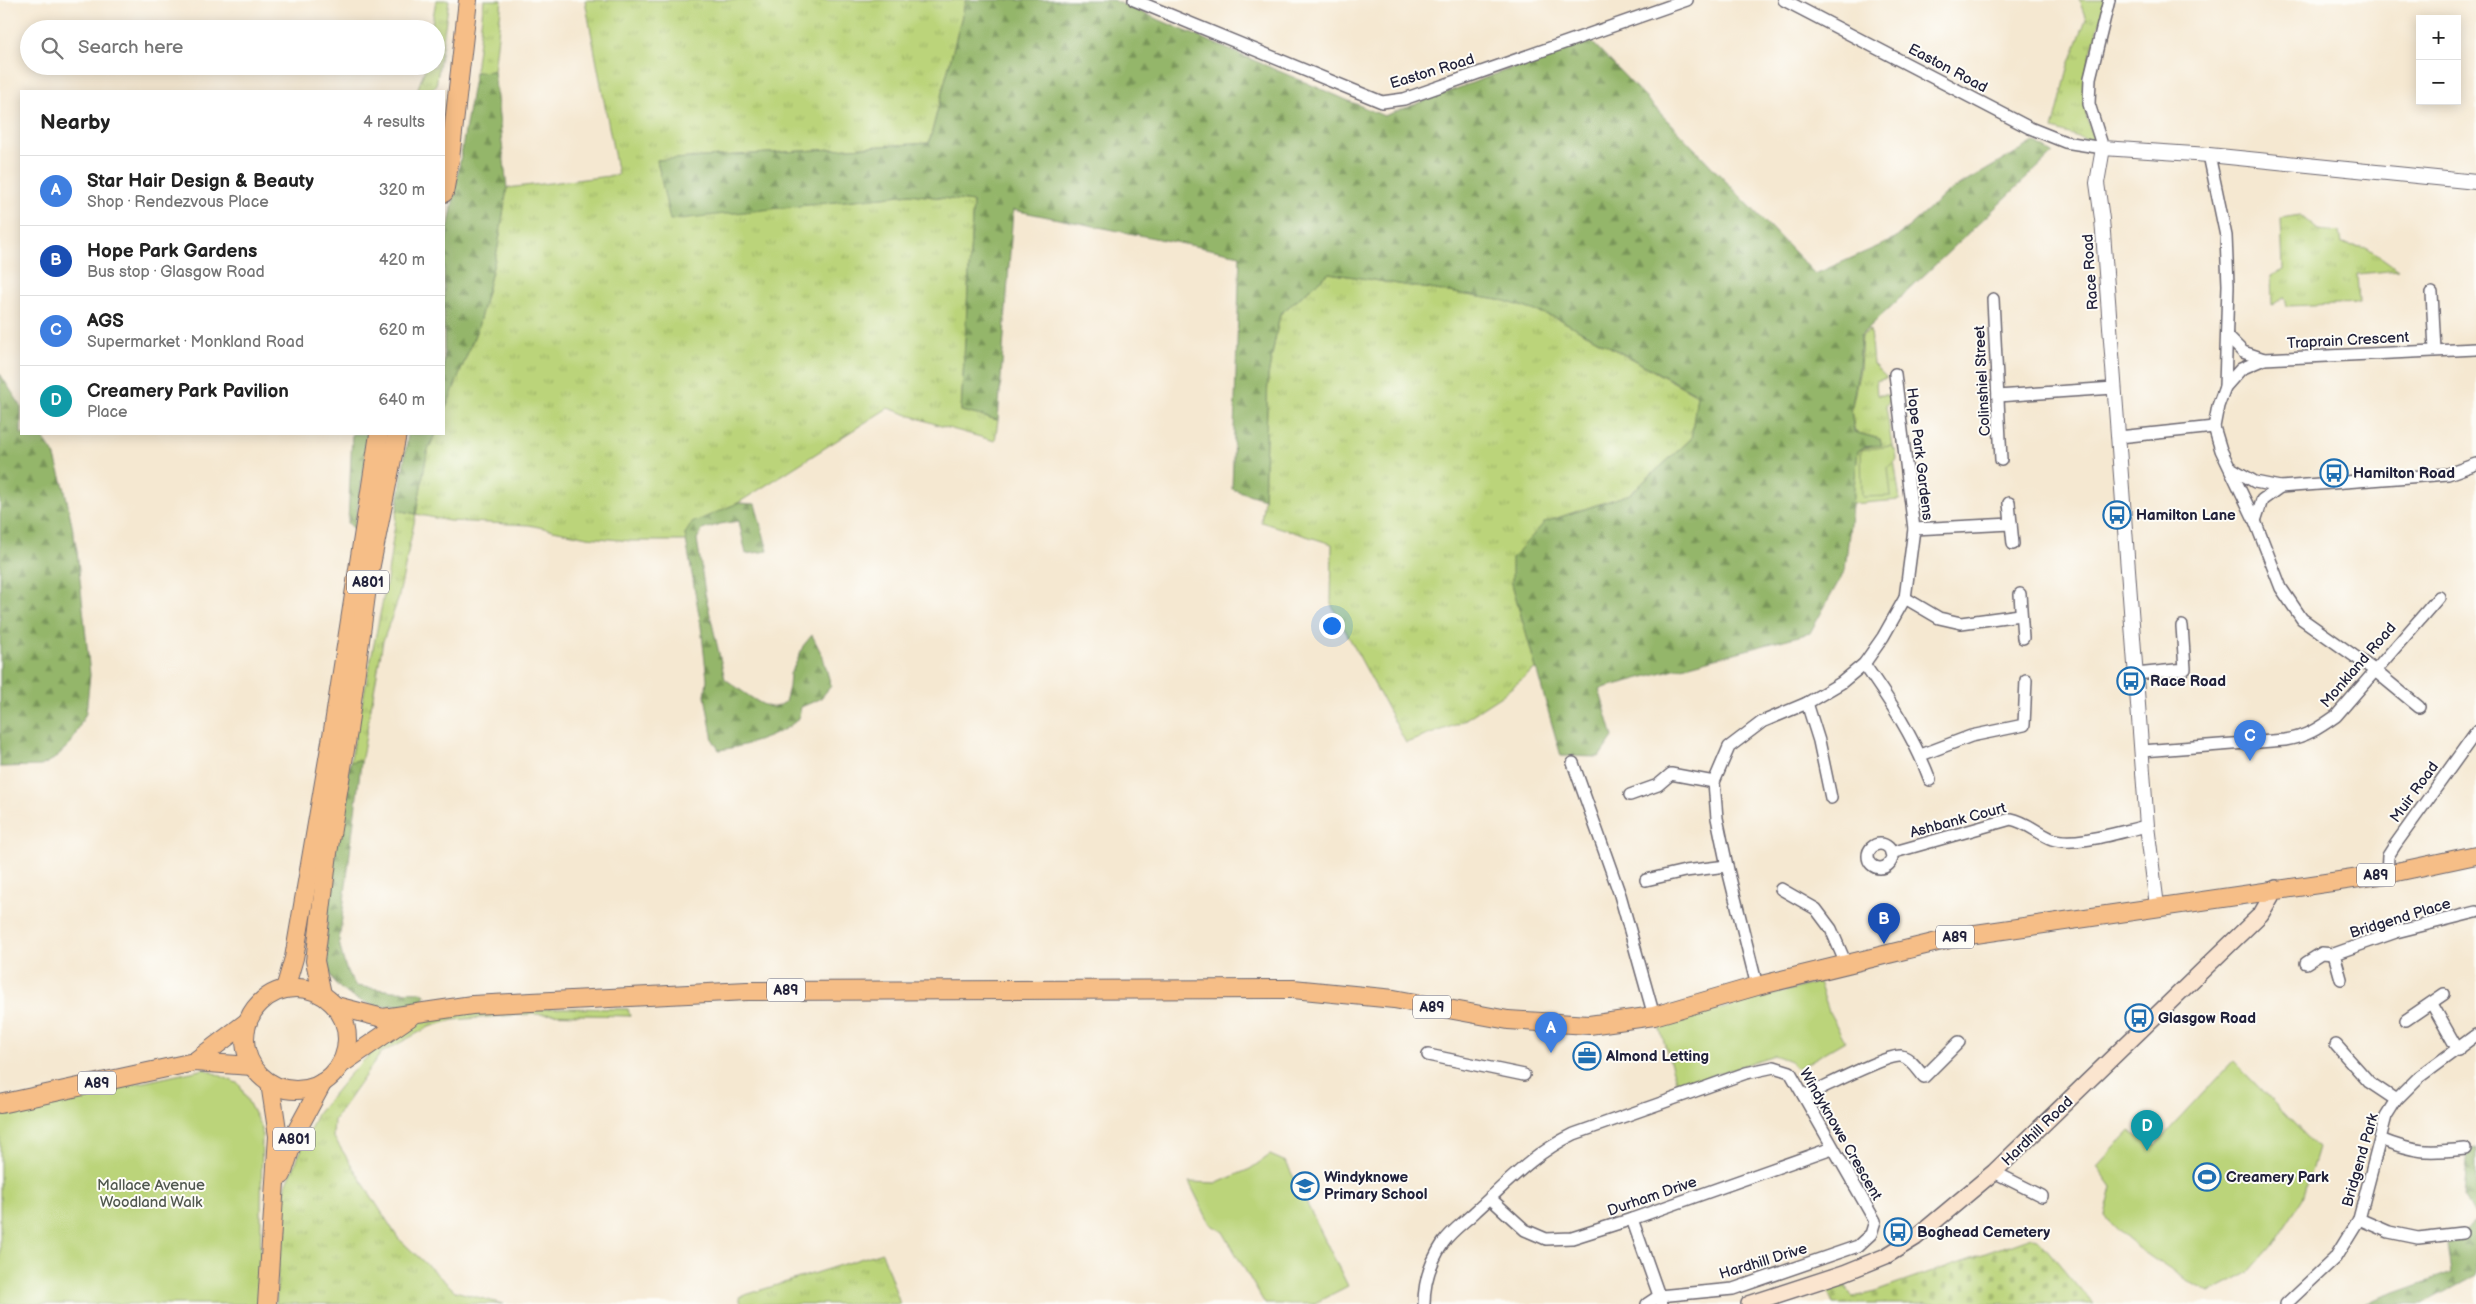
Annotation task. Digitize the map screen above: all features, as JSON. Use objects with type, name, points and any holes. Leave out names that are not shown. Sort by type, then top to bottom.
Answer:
[{"type":"main road","points":[[445,105],[463,0]]},
{"type":"main road","points":[[445,187],[450,159],[468,0]]},
{"type":"main road","name":"A801","points":[[285,988],[294,958],[333,730],[379,435]]},
{"type":"main road","name":"A801","points":[[322,994],[315,962],[328,853],[348,731],[368,580],[397,435]]},
{"type":"main road","name":"A89","points":[[336,1006],[383,1018],[472,1005],[747,991],[1293,989],[1394,999],[1508,1020],[1589,1025],[1654,1016],[1757,986],[1962,936],[2276,888],[2386,874],[2476,855]]},
{"type":"main road","name":"Hardhill Road","points":[[1749,1304],[1844,1273],[1886,1256],[1947,1213],[1994,1172],[2261,914],[2276,888]]},
{"type":"main road","name":"A89","points":[[340,1065],[345,1055],[347,1037],[345,1022],[336,1006],[322,994],[303,988],[285,988],[266,997],[254,1010],[245,1032],[246,1049],[252,1066],[270,1083],[296,1090],[306,1089],[323,1082],[340,1065],[414,1014]]},
{"type":"main road","name":"A89","points":[[194,1062],[248,1022]]},
{"type":"main road","name":"A89","points":[[0,1104],[194,1062],[252,1066]]},
{"type":"main road","name":"A801","points":[[274,1199],[296,1132],[323,1082]]},
{"type":"main road","name":"A801","points":[[267,1304],[278,1136],[270,1083]]},
{"type":"street","name":"Easton Road","points":[[1134,0],[1382,102],[1404,98],[1686,0]]},
{"type":"street","name":"Easton Road","points":[[1784,0],[2030,128],[2066,142],[2102,148]]},
{"type":"street","name":"Race Road","points":[[2109,0],[2090,78],[2089,104],[2102,148],[2097,183],[2102,219],[2114,388],[2120,437],[2147,826],[2157,906]]},
{"type":"street","points":[[2102,148],[2209,155],[2476,182]]},
{"type":"street","points":[[2209,155],[2226,236],[2228,337],[2225,386],[2218,406],[2214,427],[2221,450],[2255,521],[2281,588],[2302,619],[2374,670],[2420,707]]},
{"type":"street","points":[[2432,293],[2435,350]]},
{"type":"street","name":"Colinshiel Street","points":[[1993,299],[2000,460]]},
{"type":"street","name":"Traprain Crescent","points":[[2228,337],[2243,352],[2264,359]]},
{"type":"street","points":[[2464,350],[2476,349]]},
{"type":"street","name":"Traprain Crescent","points":[[2225,386],[2241,369],[2264,359],[2435,350],[2464,350],[2476,356]]},
{"type":"street","name":"Hope Park Gardens","points":[[1757,986],[1727,866],[1717,818],[1714,782],[1729,747],[1762,722],[1807,703],[1841,683],[1864,664],[1883,638],[1905,598],[1914,529],[1895,374]]},
{"type":"street","points":[[1998,396],[2114,388]]},
{"type":"street","points":[[2120,437],[2214,427]]},
{"type":"street","points":[[2231,468],[2255,482],[2280,487],[2448,474],[2476,464]]},
{"type":"street","points":[[2255,521],[2262,500],[2280,487]]},
{"type":"street","points":[[2009,503],[2013,544]]},
{"type":"street","points":[[1914,529],[2011,524]]},
{"type":"street","points":[[2020,594],[2023,638]]},
{"type":"street","name":"Monkland Road","points":[[2142,751],[2300,738],[2315,731],[2336,716],[2438,597]]},
{"type":"street","points":[[1905,598],[1939,618],[1961,623],[2020,615]]},
{"type":"street","points":[[2136,674],[2185,669],[2182,626]]},
{"type":"street","points":[[1864,664],[1896,709],[1921,755],[1930,780]]},
{"type":"street","points":[[1921,755],[1971,736],[2024,725],[2026,680]]},
{"type":"street","points":[[1807,703],[1819,741],[1831,798]]},
{"type":"street","name":"Muir Road","points":[[2386,874],[2388,856],[2476,732]]},
{"type":"street","points":[[1573,763],[1620,895],[1654,1016]]},
{"type":"street","points":[[1630,795],[1658,784],[1671,774],[1714,782]]},
{"type":"street","name":"Ashbank Court","points":[[1891,854],[2010,819],[2021,821],[2052,839],[2071,841],[2147,826]]},
{"type":"street","points":[[1646,880],[1684,871],[1727,866]]},
{"type":"street","points":[[1780,888],[1816,909],[1831,929],[1846,964]]},
{"type":"street","name":"Bridgend Place","points":[[2306,963],[2322,953],[2334,954],[2396,932],[2476,912]]},
{"type":"street","points":[[2334,954],[2341,979]]},
{"type":"street","points":[[2406,1020],[2444,994]]},
{"type":"street","points":[[2432,1004],[2458,1050]]},
{"type":"street","name":"Bridgend Park","points":[[2286,1304],[2336,1258],[2359,1219],[2386,1116],[2396,1100],[2420,1077],[2476,1035]]},
{"type":"street","points":[[1804,1096],[1883,1061],[1901,1056],[1910,1060],[1924,1077],[1960,1042]]},
{"type":"street","points":[[2336,1045],[2369,1082],[2396,1100]]},
{"type":"street","points":[[1428,1055],[1524,1075]]},
{"type":"street","name":"Windyknowe Crescent","points":[[1424,1304],[1424,1291],[1434,1257],[1444,1241],[1528,1162],[1557,1142],[1574,1134],[1746,1073],[1774,1067],[1790,1072],[1875,1221]]},
{"type":"street","points":[[2380,1139],[2407,1150],[2428,1153],[2465,1149]]},
{"type":"street","name":"Durham Drive","points":[[1490,1198],[1525,1230],[1546,1239],[1572,1238],[1632,1219],[1832,1148]]},
{"type":"street","points":[[1994,1172],[2042,1196]]},
{"type":"street","points":[[1632,1219],[1661,1300]]},
{"type":"street","points":[[2359,1219],[2389,1232],[2418,1238],[2462,1232]]},
{"type":"street","name":"Hardhill Drive","points":[[1647,1304],[1661,1300],[1733,1289],[1858,1246],[1872,1234],[1875,1221]]},
{"type":"green space","points":[[436,0],[449,0],[445,26],[445,20],[433,20]]},
{"type":"green space","points":[[484,0],[502,0],[494,71],[475,72]]},
{"type":"green space","points":[[585,0],[966,0],[929,143],[657,160],[670,219],[911,194],[973,202],[961,411],[998,420],[995,441],[941,426],[888,408],[738,503],[715,514],[685,534],[686,541],[631,541],[587,537],[529,525],[449,521],[416,514],[427,453],[435,435],[445,435],[445,410],[478,327],[498,247],[507,188],[618,175]]},
{"type":"green space","points":[[966,0],[1113,0],[1384,116],[1589,39],[1815,274],[1895,239],[1947,193],[2034,142],[2053,153],[1861,335],[1859,368],[1851,410],[1854,432],[1880,439],[1882,445],[1864,447],[1858,451],[1845,570],[1810,633],[1599,689],[1613,737],[1599,757],[1561,756],[1512,584],[1512,558],[1545,522],[1630,494],[1691,439],[1697,394],[1557,318],[1505,301],[1329,273],[1280,314],[1268,376],[1264,499],[1232,489],[1240,255],[1013,210],[998,420],[961,411],[973,202],[910,194],[670,220],[657,160],[929,143]]},
{"type":"green space","points":[[2079,0],[2107,0],[2091,53],[2085,88],[2088,123],[2095,142],[2053,129],[2069,65],[2086,19]]},
{"type":"green space","points":[[494,71],[507,188],[498,247],[478,327],[445,410],[445,249],[475,72]]},
{"type":"green space","points":[[423,75],[438,75],[436,86],[430,90],[417,90]]},
{"type":"green space","points":[[2300,215],[2318,230],[2339,232],[2341,244],[2368,248],[2399,270],[2357,274],[2359,303],[2287,306],[2285,297],[2272,305],[2271,276],[2283,270],[2281,218]]},
{"type":"green space","points":[[1329,273],[1505,301],[1557,318],[1697,395],[1691,439],[1630,494],[1545,522],[1512,584],[1536,668],[1501,696],[1458,724],[1406,743],[1331,604],[1332,544],[1261,522],[1264,499],[1268,376],[1280,314]]},
{"type":"green space","points":[[1870,330],[1873,364],[1887,378],[1876,381],[1877,395],[1888,395],[1891,398],[1886,406],[1900,500],[1852,504],[1858,451],[1882,444],[1880,439],[1855,432],[1851,411],[1860,369],[1862,335]]},
{"type":"green space","points":[[0,374],[20,404],[20,435],[41,435],[54,454],[65,490],[77,551],[90,675],[86,713],[71,743],[54,759],[41,766],[0,767]]},
{"type":"green space","points":[[352,435],[370,435],[354,529],[348,523]]},
{"type":"green space","points":[[408,435],[435,435],[427,453],[416,514],[397,510]]},
{"type":"green space","points":[[1891,446],[1896,451],[1897,460],[1888,467],[1891,496],[1862,497],[1861,450]]},
{"type":"green space","points":[[738,503],[755,504],[768,551],[746,554],[739,521],[720,524],[702,530],[697,539],[705,593],[725,679],[769,707],[780,705],[785,702],[790,674],[803,646],[812,635],[823,657],[831,686],[820,699],[801,707],[796,721],[780,732],[749,744],[719,750],[713,740],[705,696],[707,679],[701,626],[685,534],[692,523]]},
{"type":"green space","points":[[397,510],[416,514],[398,600],[383,641],[361,763],[359,760],[350,762],[387,580]]},
{"type":"green space","points":[[359,760],[361,763],[339,942],[342,954],[347,971],[356,986],[392,991],[421,992],[425,995],[424,1001],[420,1003],[376,1006],[364,1002],[351,996],[335,983],[329,967],[326,942],[331,877],[350,762]]},
{"type":"green space","points":[[1819,982],[1829,1012],[1845,1041],[1797,1069],[1788,1060],[1774,1055],[1678,1087],[1659,1026]]},
{"type":"green space","points":[[562,1008],[628,1009],[630,1016],[533,1014],[453,1020],[429,1027],[381,1053],[334,1120],[333,1136],[398,1238],[455,1291],[503,1304],[276,1304],[280,1228],[286,1185],[317,1114],[350,1074],[387,1037],[412,1021],[443,1014]]},
{"type":"green space","name":"Creamery Park","points":[[2233,1061],[2318,1148],[2303,1198],[2271,1247],[2248,1273],[2210,1293],[2167,1268],[2141,1250],[2105,1216],[2112,1187],[2097,1166],[2130,1131],[2155,1145]]},
{"type":"green space","name":"Mallace Avenue Woodland Walk","points":[[205,1069],[239,1084],[262,1129],[260,1304],[0,1304],[0,1113]]},
{"type":"green space","points":[[2476,1148],[2476,1217],[2464,1196],[2468,1150]]},
{"type":"green space","points":[[1270,1155],[1286,1162],[1348,1286],[1313,1304],[1265,1304],[1223,1232],[1210,1224],[1189,1182],[1217,1183],[1250,1169]]},
{"type":"green space","points":[[2476,1221],[2476,1275],[2422,1304],[2364,1304],[2451,1273],[2447,1245]]},
{"type":"green space","points":[[2031,1237],[2039,1240],[2093,1304],[1833,1304],[1827,1289],[1844,1283],[1853,1297],[1875,1292]]},
{"type":"green space","points":[[882,1252],[900,1304],[741,1304],[739,1297]]},
{"type":"place","name":"Hamilton Road","points":[[2334,473]]},
{"type":"place","name":"Hamilton Lane","points":[[2117,515]]},
{"type":"place","name":"Race Road","points":[[2131,681]]},
{"type":"place","name":"AGS","points":[[2250,761]]},
{"type":"place","name":"Hope Park Gardens","points":[[1884,944]]},
{"type":"place","name":"Glasgow Road","points":[[2139,1018]]},
{"type":"place","name":"Star Hair Design & Beauty","points":[[1551,1053]]},
{"type":"place","name":"Almond Letting","points":[[1587,1056]]},
{"type":"place","name":"Creamery Park Pavilion","points":[[2147,1151]]},
{"type":"place","name":"Creamery Park","points":[[2207,1177]]},
{"type":"place","name":"Windyknowe Primary School","points":[[1305,1186]]},
{"type":"place","name":"Boghead Cemetery","points":[[1898,1232]]}]
